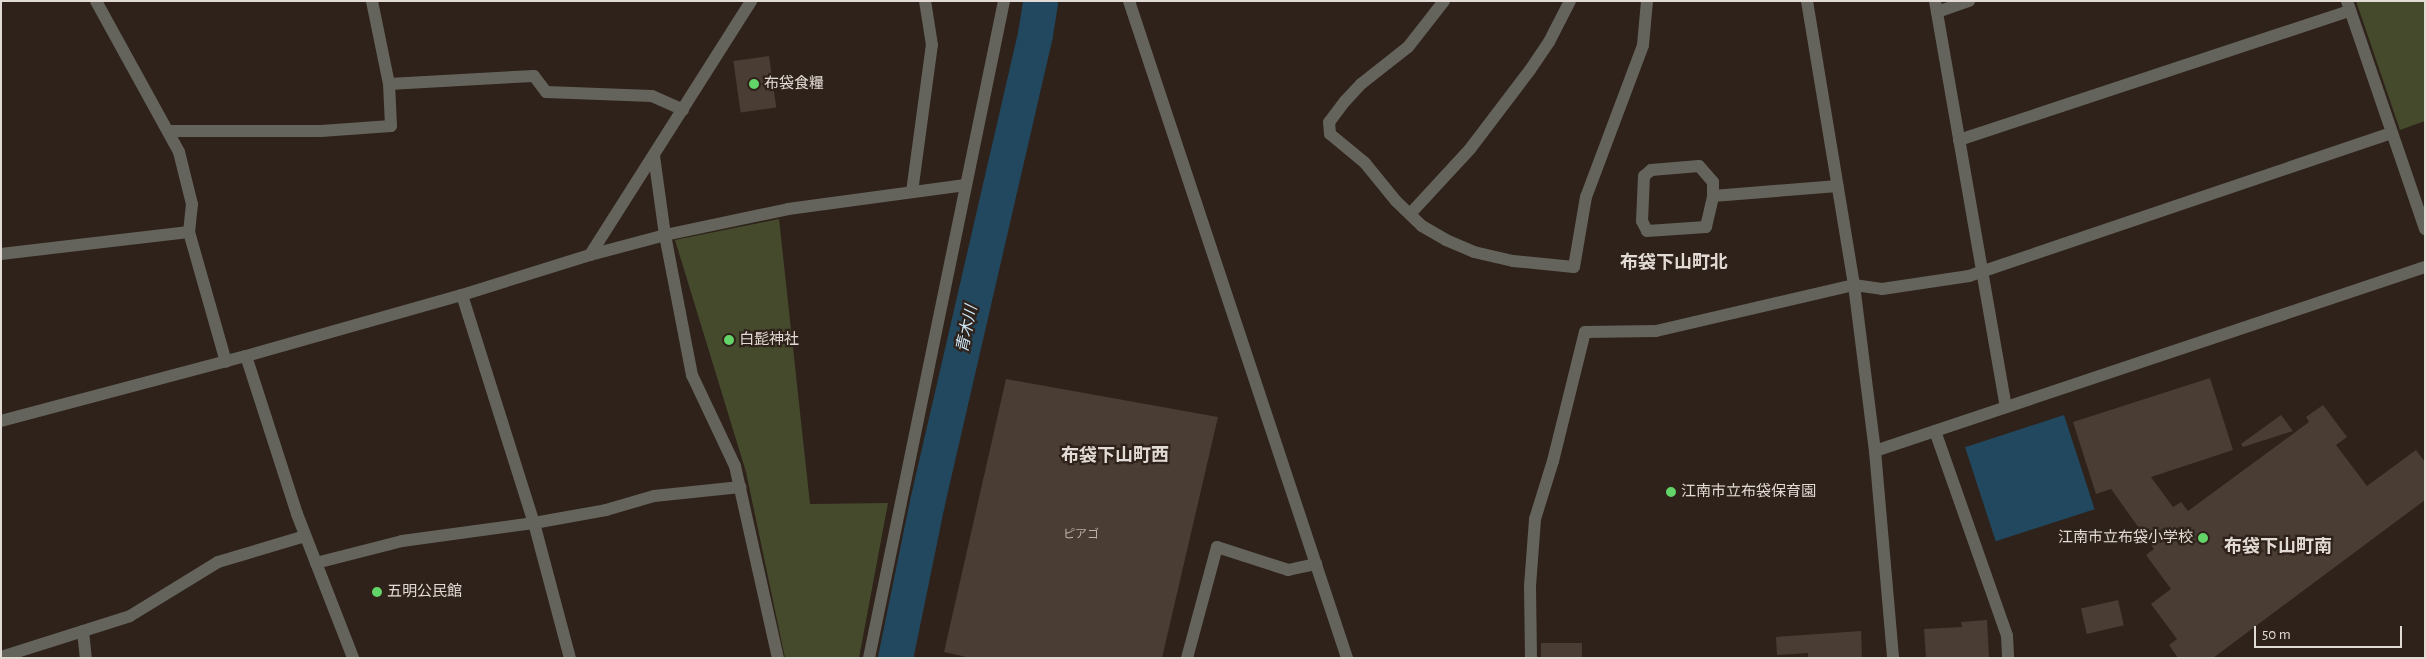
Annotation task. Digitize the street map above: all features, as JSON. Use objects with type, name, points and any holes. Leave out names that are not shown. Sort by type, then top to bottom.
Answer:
[{"type":"street","points":[[96,1],[179,152],[192,204],[189,232],[226,362]]},
{"type":"street","points":[[169,131],[321,131],[391,126],[388,84],[372,1]]},
{"type":"street","points":[[590,254],[751,1]]},
{"type":"street","points":[[912,192],[932,45],[925,1]]},
{"type":"street","points":[[869,658],[1004,1]]},
{"type":"street","points":[[1129,1],[1347,658]]},
{"type":"street","points":[[1444,1],[1408,47],[1360,84],[1328,122],[1330,134],[1365,163],[1396,201],[1430,231],[1474,252],[1513,261],[1574,267],[1586,197],[1643,45],[1646,1]]},
{"type":"street","points":[[1410,214],[1470,149],[1530,70],[1549,42],[1570,1]]},
{"type":"street","points":[[1807,1],[1854,285],[1875,451],[1893,658]]},
{"type":"street","points":[[1969,1],[1936,7],[2006,407]]},
{"type":"street","points":[[1959,140],[2348,6],[2425,228]]},
{"type":"street","points":[[388,84],[534,76],[546,92],[652,96],[683,110]]},
{"type":"street","points":[[1530,658],[1530,586],[1535,519],[1553,461],[1585,332],[1656,331],[1854,285],[1882,289],[1969,276],[2392,134]]},
{"type":"street","points":[[654,156],[665,235],[692,375],[735,466],[778,658]]},
{"type":"street","points":[[1699,166],[1714,182],[1713,196],[1706,227],[1647,231],[1642,221],[1644,176],[1651,170],[1699,166]]},
{"type":"street","points":[[1,421],[226,362],[462,296],[590,254],[665,235],[788,209],[965,185]]},
{"type":"street","points":[[1713,196],[1838,186]]},
{"type":"street","points":[[1,254],[189,232]]},
{"type":"street","points":[[1875,451],[2425,267]]},
{"type":"street","points":[[462,296],[534,523],[570,658]]},
{"type":"street","points":[[246,356],[305,536],[353,658]]},
{"type":"street","points":[[1934,431],[2007,636],[2008,658]]},
{"type":"street","points":[[316,563],[402,541],[534,523],[606,510],[654,496],[741,487]]},
{"type":"street","points":[[1,657],[130,616],[218,562],[305,536]]},
{"type":"street","points":[[1186,658],[1216,547],[1288,570],[1316,564]]},
{"type":"street","points":[[83,631],[86,658]]},
{"type":"green space","points":[[2356,1],[2425,1],[2425,121],[2400,130]]},
{"type":"green space","points":[[779,219],[810,504],[888,503],[859,658],[785,658],[746,472],[675,240]]},
{"type":"water","points":[[2064,415],[2095,509],[1996,541],[1965,447]]},
{"type":"building","name":"布袋食糧","points":[[769,56],[776,107],[741,113],[733,61]]},
{"type":"building","points":[[2210,378],[2233,450],[2151,477],[2173,507],[2181,502],[2188,511],[2309,422],[2306,417],[2323,405],[2347,437],[2336,445],[2367,486],[2416,450],[2425,462],[2425,500],[2213,658],[2178,658],[2169,645],[2177,639],[2151,604],[2171,589],[2146,555],[2154,549],[2111,489],[2096,494],[2073,422]]},
{"type":"building","points":[[1006,379],[1218,417],[1162,658],[971,658],[944,652]]},
{"type":"building","points":[[2281,415],[2293,431],[2243,447],[2241,444]]},
{"type":"building","points":[[2118,600],[2124,625],[2087,634],[2081,609]]},
{"type":"building","points":[[1987,620],[1989,658],[1926,658],[1924,629],[1962,627],[1961,622]]},
{"type":"building","points":[[1861,631],[1862,658],[1808,658],[1808,653],[1777,655],[1776,637]]},
{"type":"building","points":[[1541,643],[1582,643],[1582,658],[1541,658]]},
{"type":"waterway","name":"青木川","points":[[895,658],[927,502],[1035,34],[1040,1]]},
{"type":"place","name":"布袋食糧","points":[[754,84]]},
{"type":"place","name":"白髭神社","points":[[729,340]]},
{"type":"place","name":"江南市立布袋保育園","points":[[1671,492]]},
{"type":"place","name":"江南市立布袋小学校","points":[[2203,538]]},
{"type":"place","name":"五明公民館","points":[[377,592]]},
{"type":"district","name":"布袋下山町北","points":[[1674,263]]},
{"type":"district","name":"布袋下山町西","points":[[1115,456]]},
{"type":"district","name":"布袋下山町南","points":[[2278,547]]}]
